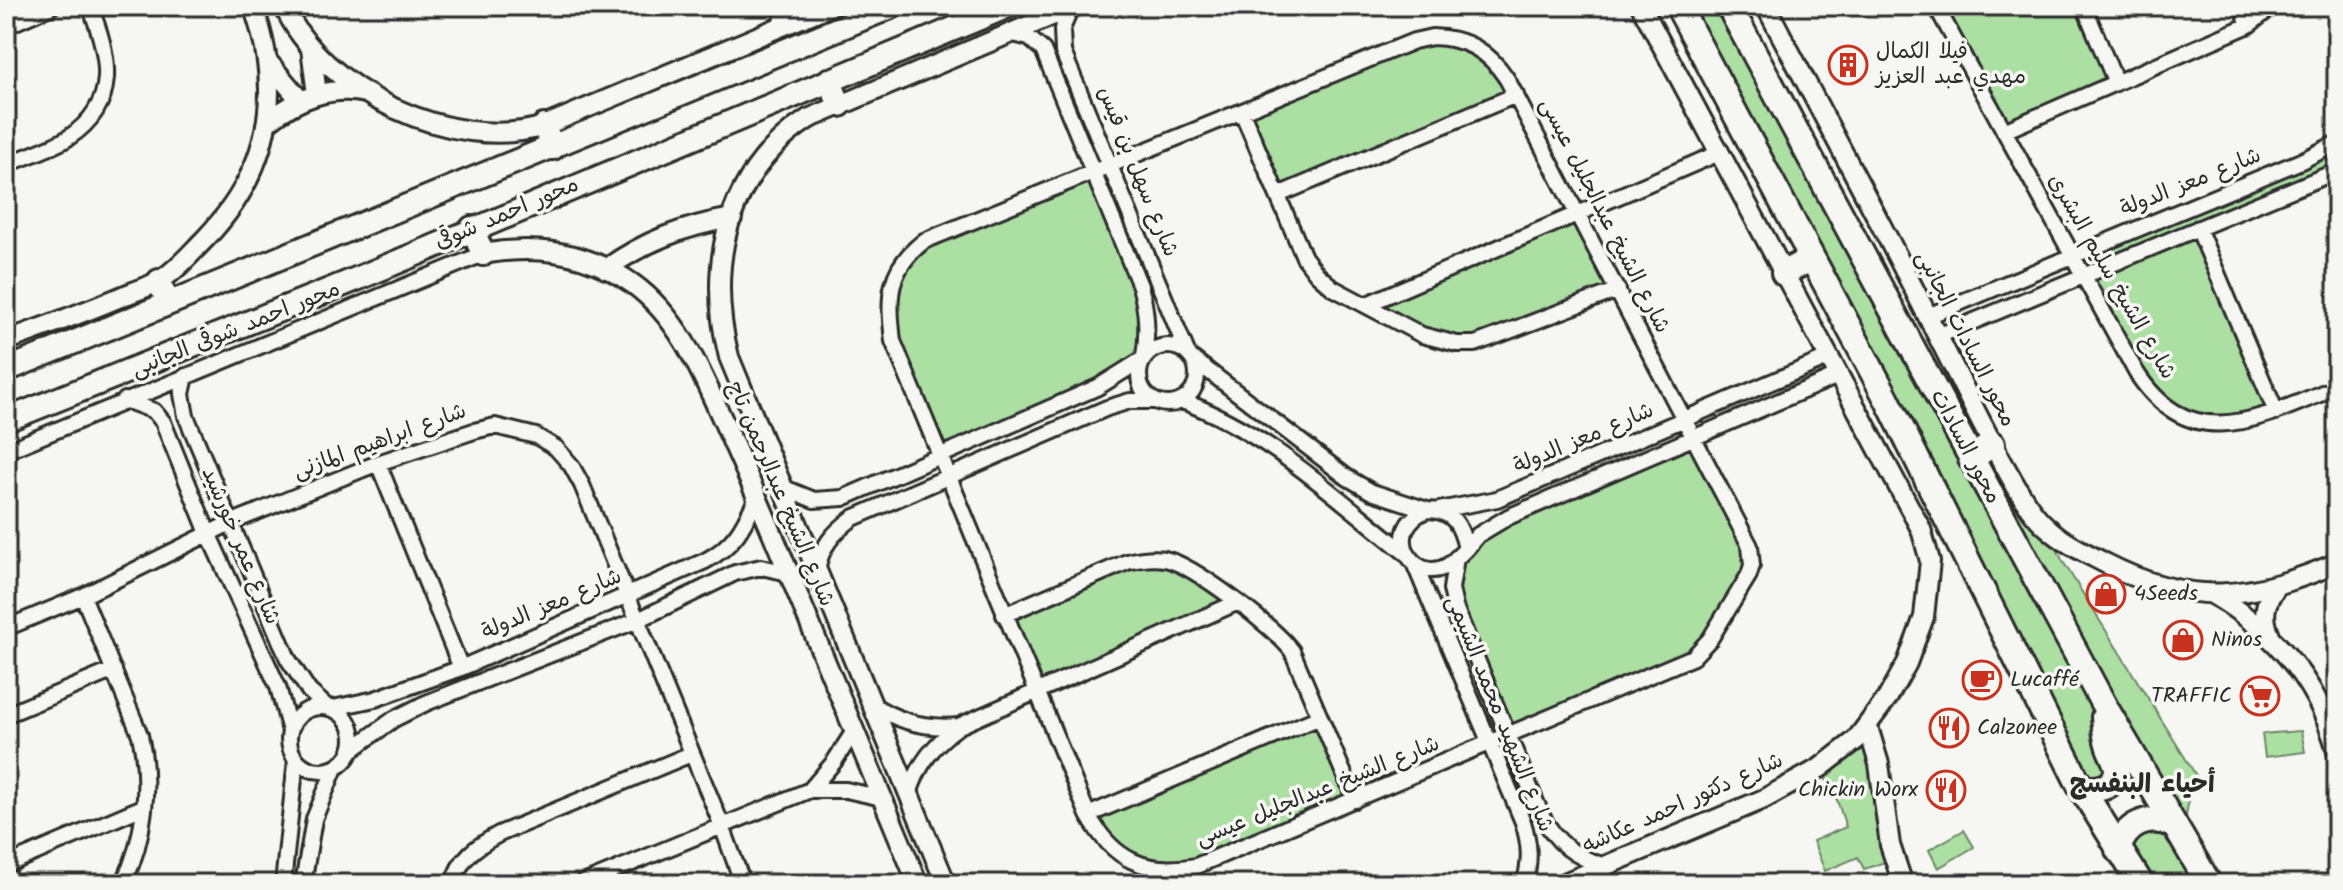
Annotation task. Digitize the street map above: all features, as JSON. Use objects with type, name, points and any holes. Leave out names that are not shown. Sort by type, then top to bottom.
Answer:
[{"type":"main road","name":"محور احمد شوقى","points":[[6,370],[893,6]]},
{"type":"main road","name":"محور احمد شوقى","points":[[6,420],[354,280],[1008,6]]},
{"type":"main road","points":[[1678,6],[1887,399],[2080,786],[2141,884]]},
{"type":"main road","name":"محور السادات","points":[[1729,6],[2105,707],[2209,884]]},
{"type":"main road","points":[[829,80],[840,105]]},
{"type":"main road","points":[[544,126],[553,148]]},
{"type":"main road","points":[[472,228],[483,254]]},
{"type":"main road","points":[[1784,273],[1812,258]]},
{"type":"main road","points":[[159,281],[168,303]]},
{"type":"main road","points":[[1971,459],[1992,444]]},
{"type":"main road","points":[[2080,786],[2092,790],[2103,788],[2117,770],[2105,732],[2105,707]]},
{"type":"main road","points":[[2118,850],[2124,835],[2143,821],[2158,820],[2173,825]]},
{"type":"street","points":[[6,26],[52,6]]},
{"type":"street","points":[[6,165],[67,138],[85,124],[99,105],[106,82],[107,59],[90,6]]},
{"type":"street","points":[[6,341],[159,281],[195,250],[233,204],[252,174],[269,121],[269,63],[253,6]]},
{"type":"street","points":[[284,6],[297,32],[311,48],[335,70],[376,97]]},
{"type":"street","points":[[781,27],[785,6]]},
{"type":"street","points":[[269,121],[308,98],[347,91],[363,92],[416,116],[458,130],[496,134],[544,126],[830,6]]},
{"type":"street","points":[[1641,6],[1840,375]]},
{"type":"street","name":"محور السادات الجانبى","points":[[1766,6],[1992,444],[2028,507],[2048,529],[2142,581],[2177,590],[2212,594]]},
{"type":"street","name":"شارع الشيخ سليم البشرى","points":[[1936,6],[2136,372],[2149,392],[2166,409],[2188,420],[2211,424],[2235,422],[2276,412],[2337,387]]},
{"type":"street","points":[[2084,6],[2116,83]]},
{"type":"street","points":[[2242,6],[2249,25]]},
{"type":"street","points":[[2004,131],[2249,25],[2273,6]]},
{"type":"street","points":[[606,269],[666,235],[698,224],[732,218],[753,171],[768,150],[808,119],[1073,7]]},
{"type":"street","name":"شارع سهل بن قيس","points":[[1073,7],[1062,29],[1063,52],[1190,355]]},
{"type":"street","name":"شارع سهل بن قيس","points":[[1010,33],[1029,38],[1043,50],[1140,286],[1148,334],[1144,358]]},
{"type":"street","name":"شارع الشيخ عبدالجليل عيسى","points":[[1450,37],[1484,51],[1497,63],[1516,95],[1752,556],[1749,575],[1710,639],[1693,657],[1196,866],[1175,870],[1153,868],[1123,856],[1099,834],[1088,815],[893,341],[889,299],[893,279],[901,264],[924,241],[1242,112],[1414,41],[1450,37]]},
{"type":"street","points":[[308,98],[311,48]]},
{"type":"street","points":[[269,63],[308,98]]},
{"type":"street","points":[[1278,195],[1516,95]]},
{"type":"street","points":[[1242,112],[1304,257],[1317,274],[1333,288],[1439,341],[1475,344],[1618,290]]},
{"type":"street","name":"شارع معز الدولة","points":[[1928,316],[2301,161],[2337,143]]},
{"type":"street","points":[[1365,305],[1719,153]]},
{"type":"street","points":[[2334,172],[2337,190]]},
{"type":"street","name":"شارع معز الدولة","points":[[1938,336],[2334,172]]},
{"type":"street","name":"شارع الشيخ عبدالرحمن تاج","points":[[732,218],[720,273],[722,329],[729,357],[946,884]]},
{"type":"street","points":[[2198,228],[2276,412]]},
{"type":"street","name":"شارع الشيخ عبدالرحمن تاج","points":[[483,254],[516,248],[557,250],[606,269],[633,284],[677,330],[695,358],[757,497],[918,884]]},
{"type":"street","name":"محور احمد شوقى الجانبى","points":[[6,451],[483,254]]},
{"type":"street","points":[[757,497],[782,487],[814,500],[843,498],[1098,387],[1153,349],[1165,345],[1177,346],[1190,355],[1198,370],[1197,383],[1182,401]]},
{"type":"street","name":"شارع معز الدولة","points":[[1190,355],[1348,478],[1372,492],[1433,510],[1497,499],[1830,357]]},
{"type":"street","points":[[1144,358],[1139,375],[1148,396],[1164,404],[1182,401],[1210,411],[1262,440],[1411,558],[1425,568],[1447,566],[1461,554],[1458,523],[1450,515],[1433,510],[1408,522],[1403,543],[1411,558]]},
{"type":"street","name":"شارع معز الدولة","points":[[1461,554],[1478,535],[1508,517],[1840,375]]},
{"type":"street","name":"شارع دكتور احمد عكاشه","points":[[1562,884],[1764,799],[1840,755],[1868,727],[1907,663],[1924,617],[1930,561],[1921,529],[1840,375]]},
{"type":"street","name":"شارع عمر خورشيد","points":[[186,376],[182,394],[186,416],[288,659],[309,691],[330,707]]},
{"type":"street","name":"شارع عمر خورشيد","points":[[125,400],[154,411],[163,422],[208,533],[278,687],[290,731]]},
{"type":"street","points":[[817,572],[818,559],[824,547],[853,518],[1107,408],[1130,401],[1155,401]]},
{"type":"street","name":"شارع ابراهيم المازنى","points":[[6,628],[83,596],[230,523],[378,463],[495,426],[536,436],[556,448],[577,475],[743,884]]},
{"type":"street","points":[[378,463],[461,668]]},
{"type":"street","name":"شارع معز الدولة","points":[[330,707],[375,699],[461,668],[705,561],[726,549],[742,530],[757,497]]},
{"type":"street","name":"شارع الشهيد محمد الشيمى","points":[[1461,554],[1452,570],[1451,589],[1455,607],[1551,833],[1566,849],[1584,860],[1605,866]]},
{"type":"street","points":[[1004,615],[1127,562],[1145,558],[1164,559],[1182,565],[1280,635],[1292,651],[1355,800]]},
{"type":"street","name":"شارع الشهيد محمد الشيمى","points":[[1411,558],[1530,844],[1530,866],[1524,884]]},
{"type":"street","points":[[2212,594],[2276,587],[2337,563]]},
{"type":"street","name":"شارع معز الدولة","points":[[353,749],[394,719],[426,703],[638,620],[735,573],[761,567],[789,573]]},
{"type":"street","points":[[2270,636],[2264,614],[2276,587]]},
{"type":"street","points":[[2212,594],[2233,606],[2270,636],[2294,663],[2314,693],[2337,751]]},
{"type":"street","points":[[83,596],[140,735],[144,755],[142,829],[135,859],[123,884]]},
{"type":"street","points":[[909,795],[927,756],[959,726],[1236,603]]},
{"type":"street","points":[[6,715],[114,670]]},
{"type":"street","points":[[872,704],[891,716],[913,724],[959,726]]},
{"type":"street","points":[[303,884],[314,819],[335,768],[353,749],[353,733],[349,723],[330,707],[307,709],[293,722],[291,751],[296,759],[314,770],[335,768]]},
{"type":"street","points":[[1088,815],[1320,717]]},
{"type":"street","points":[[1868,727],[1879,764],[1890,845],[1903,884]]},
{"type":"street","points":[[810,790],[834,762],[854,731]]},
{"type":"street","points":[[453,884],[470,852],[499,834],[691,754]]},
{"type":"street","points":[[283,884],[296,759]]},
{"type":"street","points":[[581,884],[810,790],[837,789],[882,798]]},
{"type":"street","points":[[6,865],[143,807]]},
{"type":"green space","points":[[1678,6],[1729,6],[1970,458],[1992,444],[2048,529],[2062,560],[2197,777],[2187,808],[2187,832],[2194,856],[2210,884],[2141,884],[2118,850],[2158,820],[2106,708],[2117,770],[2092,790]]},
{"type":"green space","points":[[1936,6],[2084,6],[2116,83],[2004,131]]},
{"type":"green space","points":[[1414,41],[1468,42],[1516,95],[1278,195],[1242,112]]},
{"type":"green space","points":[[2337,143],[2337,190],[2330,174],[2198,228],[2276,412],[2235,422],[2166,409],[2071,256]]},
{"type":"green space","points":[[1093,173],[1140,286],[1143,359],[940,457],[893,341],[889,299],[911,251]]},
{"type":"green space","points":[[1578,214],[1618,290],[1475,344],[1422,335],[1365,305]]},
{"type":"green space","points":[[1694,438],[1752,556],[1703,649],[1508,736],[1455,607],[1452,570],[1478,535]]},
{"type":"green space","points":[[1164,559],[1236,603],[1035,690],[1004,615],[1127,562]]},
{"type":"green space","points":[[1320,717],[1355,800],[1196,866],[1132,861],[1088,815]]},
{"type":"green space","points":[[1868,727],[1894,859],[1864,869],[1858,857],[1825,871],[1813,841],[1846,827],[1837,800],[1820,768]]},
{"type":"green space","points":[[2301,731],[2305,752],[2265,757],[2262,734]]},
{"type":"green space","points":[[1964,830],[1974,847],[1938,868],[1929,850]]},
{"type":"place","name":"فيلا الكمال مهدي عبد العزيز","points":[[1848,65]]},
{"type":"place","name":"4Seeds","points":[[2106,594]]},
{"type":"place","name":"Ninos","points":[[2183,640]]},
{"type":"place","name":"Lucaffé","points":[[1982,680]]},
{"type":"place","name":"TRAFFIC","points":[[2260,696]]},
{"type":"place","name":"Calzonee","points":[[1949,728]]},
{"type":"place","name":"Chickin Worx","points":[[1946,790]]},
{"type":"district","name":"أحياء البنفسج","points":[[2142,785]]}]
